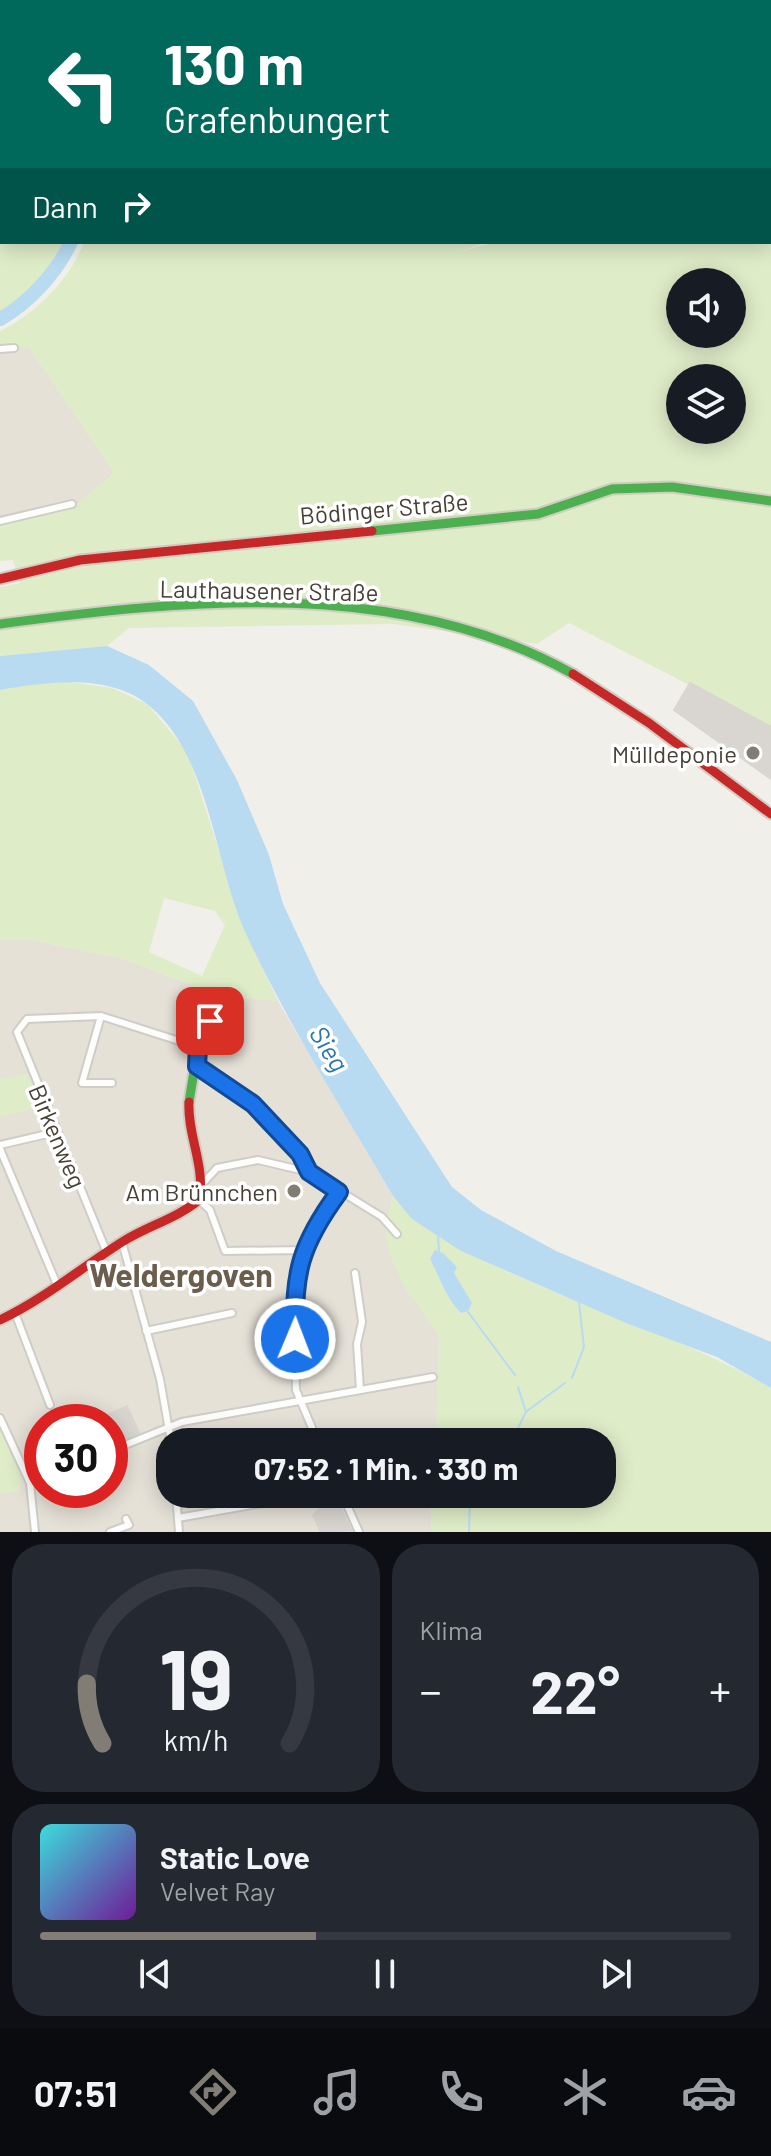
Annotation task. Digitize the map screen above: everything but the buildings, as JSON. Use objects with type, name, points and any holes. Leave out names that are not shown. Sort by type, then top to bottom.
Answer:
[{"type":"street","points":[[0,349],[14,348]]},
{"type":"street","name":"Bödinger Straße","points":[[0,579],[43,566],[80,560],[538,514],[612,489],[672,487],[771,501]]},
{"type":"street","points":[[0,521],[72,504]]},
{"type":"street","name":"Lauthausener Straße","points":[[0,624],[90,611],[289,605],[383,611],[450,623],[517,645],[591,685],[771,814]]},
{"type":"street","points":[[204,1182],[190,1125],[198,1047],[221,995]]},
{"type":"street","points":[[112,1083],[82,1083],[101,1016],[198,1047]]},
{"type":"street","name":"Birkenweg","points":[[101,1016],[27,1019],[17,1032],[107,1253]]},
{"type":"street","points":[[197,1066],[253,1104],[300,1154],[309,1172]]},
{"type":"street","points":[[56,1132],[0,1147],[27,1219],[58,1287]]},
{"type":"street","points":[[0,1320],[58,1287],[122,1242],[173,1219],[199,1200],[204,1182],[217,1168],[258,1160],[309,1172],[382,1217],[397,1234]]},
{"type":"street","points":[[312,1428],[299,1401],[294,1314],[303,1250],[311,1230],[339,1192]]},
{"type":"street","points":[[199,1200],[210,1210],[225,1251],[303,1250]]},
{"type":"street","points":[[122,1242],[170,1427]]},
{"type":"street","points":[[355,1273],[362,1322],[356,1354],[360,1390]]},
{"type":"street","points":[[15,1313],[50,1404]]},
{"type":"street","points":[[146,1331],[232,1313]]},
{"type":"street","points":[[128,1444],[170,1427],[433,1377]]},
{"type":"street","points":[[0,1418],[24,1470]]},
{"type":"street","points":[[33,1508],[35,1532]]},
{"type":"street","points":[[177,1508],[179,1532]]},
{"type":"street","points":[[178,1518],[235,1508]]},
{"type":"street","points":[[348,1508],[359,1532]]},
{"type":"street","points":[[110,1532],[129,1525],[126,1519]]},
{"type":"shaded area","points":[[29,347],[114,473],[73,508],[0,518],[0,348]]},
{"type":"shaded area","points":[[27,939],[124,959],[215,994],[278,1001],[393,1196],[385,1226],[406,1289],[439,1335],[436,1428],[156,1428],[156,1508],[432,1508],[431,1532],[0,1532],[0,1494],[20,1490],[20,1473],[0,1430],[0,940]]},
{"type":"green space","points":[[0,244],[65,244],[39,284],[0,316]]},
{"type":"green space","points":[[83,244],[481,244],[458,252],[489,244],[771,244],[771,727],[569,623],[537,644],[393,624],[129,628],[107,646],[0,656],[0,587],[20,583],[13,560],[0,561],[0,518],[73,508],[114,473],[29,347],[0,348],[0,331],[26,315],[50,294],[70,269]]},
{"type":"green space","points":[[55,680],[112,688],[147,704],[187,751],[245,931],[278,1001],[215,994],[124,959],[27,939],[0,940],[0,690]],"holes":[[[164,898],[215,911],[225,925],[202,976],[149,952]]]},
{"type":"green space","points":[[27,1073],[40,1107],[0,1117],[0,1079]]},
{"type":"green space","points":[[393,1196],[423,1225],[456,1247],[561,1295],[683,1344],[771,1388],[771,1532],[431,1532],[432,1508],[616,1508],[616,1428],[436,1428],[439,1335],[406,1290],[390,1256],[385,1226]]},
{"type":"green space","points":[[0,1430],[20,1473],[20,1490],[0,1494]]},
{"type":"water","name":"Sieg","points":[[107,646],[149,665],[193,701],[237,780],[269,855],[283,904],[320,983],[452,1187],[481,1210],[556,1251],[771,1342],[771,1388],[717,1357],[626,1323],[461,1251],[412,1219],[393,1196],[298,1035],[263,969],[236,908],[198,781],[168,725],[147,704],[131,694],[95,684],[37,684],[0,690],[0,656]]},
{"type":"water","points":[[435,1250],[443,1253],[457,1267],[454,1273],[472,1303],[468,1311],[461,1313],[447,1294],[430,1259]]},
{"type":"waterway","points":[[0,319],[41,286],[70,244]]},
{"type":"waterway","points":[[438,1236],[439,1253]]},
{"type":"waterway","points":[[572,1378],[584,1347],[579,1303]]},
{"type":"waterway","points":[[468,1312],[515,1375]]},
{"type":"waterway","points":[[527,1411],[565,1383]]},
{"type":"waterway","points":[[518,1387],[526,1412],[518,1428]]},
{"type":"waterway","points":[[469,1532],[470,1508]]},
{"type":"traffic: fast","points":[[372,531],[538,514],[612,489],[672,487],[771,501]]},
{"type":"traffic: fast","points":[[0,624],[219,603],[292,603],[366,609],[437,622],[507,643],[573,674]]},
{"type":"traffic: fast","points":[[189,1102],[196,1059],[221,995]]},
{"type":"traffic: jam","points":[[0,579],[80,560],[372,531]]},
{"type":"traffic: jam","points":[[573,674],[649,723],[771,814]]},
{"type":"traffic: jam","points":[[0,1320],[47,1293],[122,1242],[199,1200],[200,1175],[189,1102]]},
{"type":"place","name":"Mülldeponie","points":[[753,753]]},
{"type":"place","name":"Am Brünnchen","points":[[294,1191]]},
{"type":"district","name":"Weldergoven","points":[[181,1274]]},
{"type":"route","points":[[210,1021],[198,1047],[197,1066],[253,1104],[300,1154],[309,1172],[339,1192],[311,1230],[303,1250],[294,1314],[295,1339]]}]
